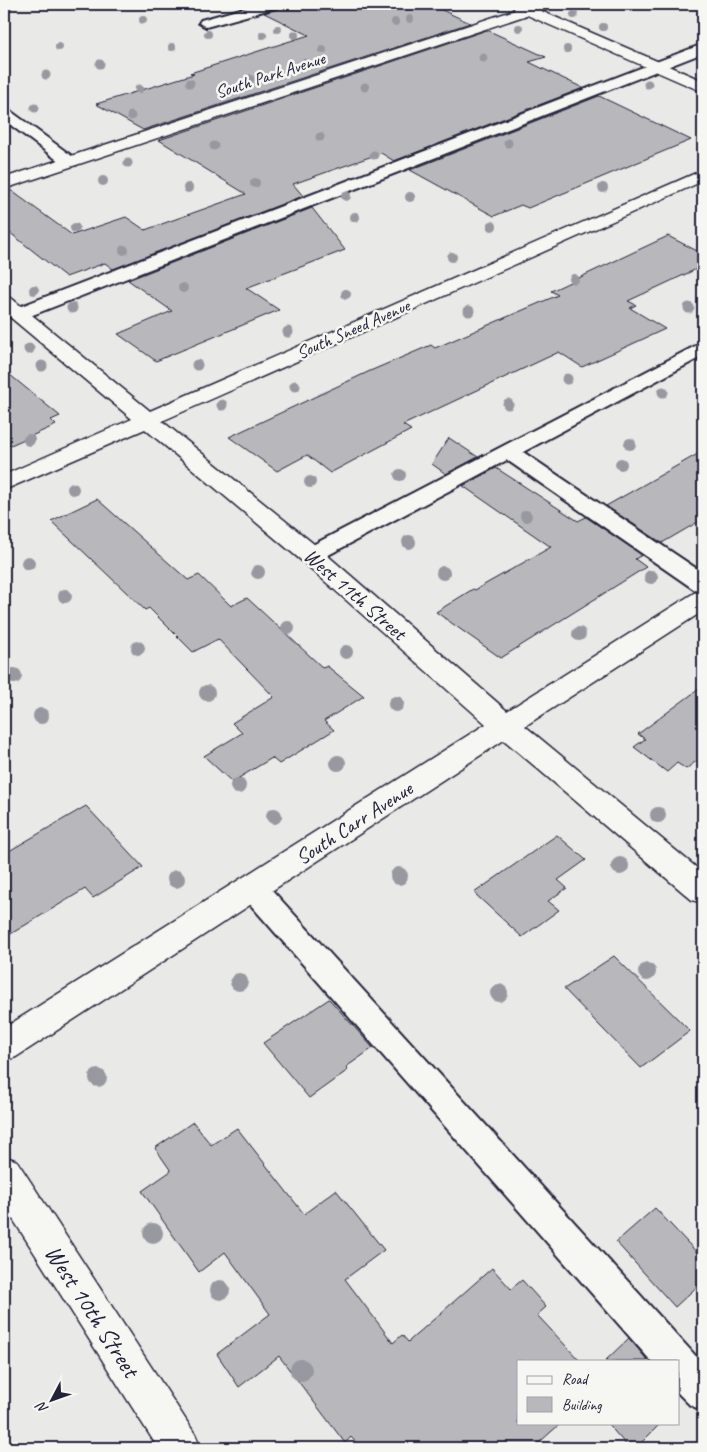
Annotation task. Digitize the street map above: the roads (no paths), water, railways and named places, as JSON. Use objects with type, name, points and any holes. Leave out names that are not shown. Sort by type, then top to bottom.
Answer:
[{"type":"street","points":[[512,4],[703,87]]},
{"type":"street","name":"South Park Avenue","points":[[4,184],[548,4]]},
{"type":"street","name":"South Sneed Avenue","points":[[4,483],[703,175]]},
{"type":"street","name":"West 11th Street","points":[[11,308],[311,555],[506,725],[703,891]]},
{"type":"street","name":"South Carr Avenue","points":[[4,1046],[703,599]]},
{"type":"street","name":"West 10th Street","points":[[4,1173],[180,1448]]},
{"type":"lane","points":[[206,24],[273,4]]},
{"type":"lane","points":[[11,308],[703,48]]},
{"type":"lane","points":[[4,113],[70,162]]},
{"type":"lane","points":[[311,555],[703,348]]},
{"type":"lane","points":[[507,451],[703,584]]},
{"type":"lane","points":[[252,887],[675,1360]]},
{"type":"lane","points":[[680,1366],[703,1392]]}]
